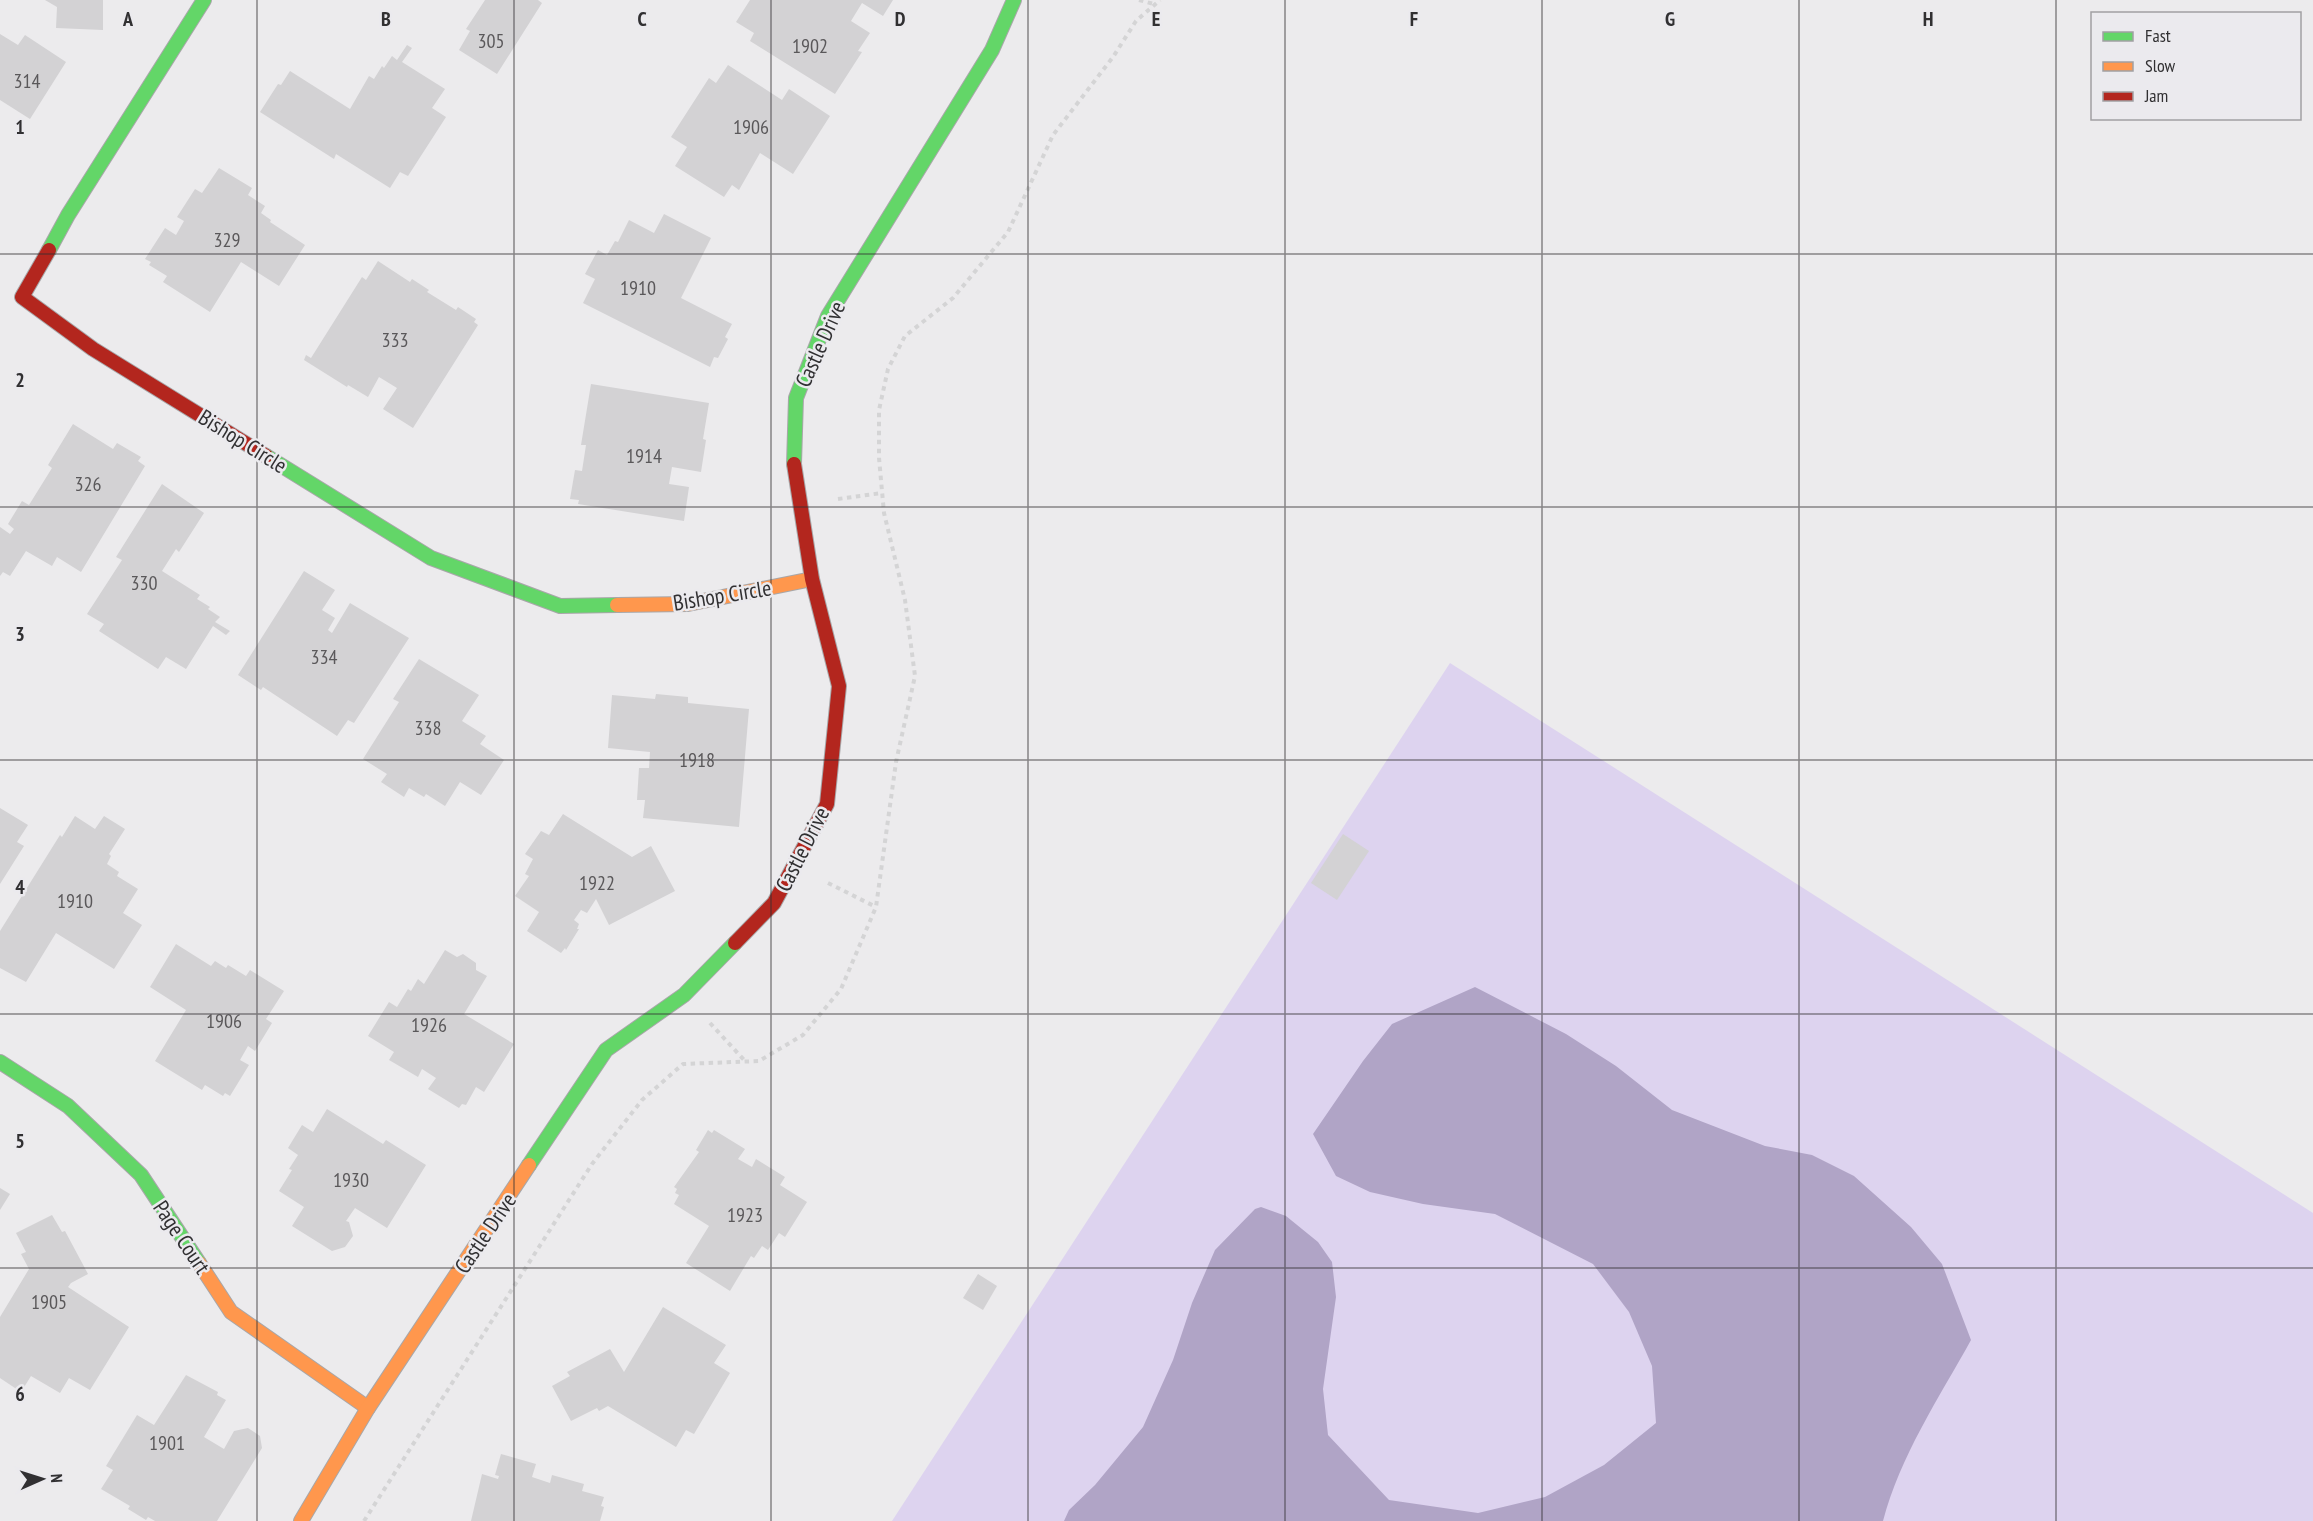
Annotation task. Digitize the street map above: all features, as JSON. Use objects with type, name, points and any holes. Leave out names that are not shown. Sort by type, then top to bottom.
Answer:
[{"type":"street","name":"Bishop Circle","points":[[204,0],[68,214],[22,297],[93,349],[431,558],[560,606],[688,604],[812,579]]},
{"type":"street","name":"Castle Drive","points":[[301,1521],[368,1408],[606,1050],[684,995],[774,903],[827,804],[839,686],[812,579],[795,464],[796,398],[828,316],[992,51],[1014,0]]},
{"type":"street","name":"Page Court","points":[[0,1062],[68,1106],[141,1175],[231,1312],[368,1408]]},
{"type":"path","points":[[1139,0],[1155,4]]},
{"type":"path","points":[[794,866],[876,907]]},
{"type":"path","points":[[684,995],[746,1061]]},
{"type":"shaded area","points":[[1450,663],[2313,1213],[2313,1521],[892,1521]]},
{"type":"shaded area","points":[[1475,987],[1566,1034],[1616,1066],[1672,1110],[1765,1146],[1812,1155],[1854,1176],[1911,1227],[1942,1264],[1971,1340],[1910,1450],[1899,1473],[1883,1521],[1064,1521],[1069,1510],[1095,1485],[1143,1427],[1173,1360],[1192,1303],[1215,1250],[1255,1209],[1261,1207],[1286,1216],[1318,1242],[1332,1262],[1336,1297],[1323,1389],[1328,1435],[1389,1500],[1478,1513],[1545,1497],[1604,1465],[1656,1423],[1652,1366],[1629,1312],[1593,1264],[1495,1214],[1423,1204],[1370,1192],[1336,1176],[1313,1134],[1363,1061],[1392,1024]]},
{"type":"building","points":[[45,0],[103,0],[103,30],[56,28],[57,7]]},
{"type":"building","points":[[485,0],[538,0],[542,3],[497,74],[459,50],[470,31],[466,29]]},
{"type":"building","points":[[750,0],[893,0],[883,16],[862,3],[851,21],[870,33],[858,51],[862,52],[835,94],[750,41],[754,33],[736,22]]},
{"type":"building","points":[[0,34],[18,45],[25,35],[66,62],[30,119],[0,100]]},
{"type":"building","points":[[407,45],[412,48],[402,62],[445,89],[432,108],[446,117],[408,176],[400,172],[390,188],[336,154],[334,159],[260,112],[278,84],[281,85],[290,71],[350,109],[369,76],[374,79],[382,66],[384,68],[392,56],[397,60]]},
{"type":"building","points":[[728,65],[782,100],[789,89],[830,116],[793,174],[760,153],[739,190],[732,185],[724,197],[675,166],[687,147],[671,137],[709,78],[716,83]]},
{"type":"building","points":[[219,168],[252,188],[248,195],[265,206],[261,213],[271,220],[270,222],[305,245],[279,286],[241,262],[210,312],[163,282],[167,276],[149,265],[151,262],[145,259],[165,228],[176,235],[184,221],[177,217],[195,189],[202,193]]},
{"type":"building","points":[[664,214],[711,238],[681,298],[732,324],[725,337],[728,339],[718,358],[714,357],[710,367],[583,303],[595,279],[585,274],[598,250],[607,255],[615,241],[618,242],[629,220],[654,233]]},
{"type":"building","points":[[378,261],[410,282],[412,279],[429,290],[427,292],[456,310],[458,307],[476,319],[474,322],[478,325],[413,428],[383,409],[397,388],[379,377],[368,397],[348,385],[347,387],[304,360],[306,355],[311,358],[362,277],[366,280]]},
{"type":"building","points":[[591,384],[709,403],[703,439],[706,440],[701,472],[672,467],[669,484],[689,487],[684,521],[578,504],[579,500],[570,499],[575,470],[582,471],[586,445],[581,445]]},
{"type":"building","points":[[73,424],[113,449],[117,443],[141,457],[138,461],[145,466],[81,572],[57,557],[52,566],[26,551],[10,576],[3,572],[0,576],[0,527],[10,534],[14,529],[8,524],[22,501],[29,505],[52,468],[48,465]]},
{"type":"building","points":[[162,484],[204,513],[179,552],[176,549],[162,571],[200,595],[197,599],[220,617],[215,622],[230,631],[226,635],[213,626],[186,669],[166,657],[158,669],[99,631],[104,624],[87,614],[122,560],[116,557]]},
{"type":"building","points":[[304,571],[335,590],[322,610],[335,618],[328,630],[332,633],[350,603],[409,638],[354,723],[348,720],[337,736],[263,687],[261,690],[238,675]]},
{"type":"building","points":[[419,659],[479,695],[462,721],[486,736],[480,744],[504,760],[481,795],[460,782],[445,806],[426,794],[424,797],[409,788],[404,797],[381,782],[387,774],[363,759],[399,702],[393,699]]},
{"type":"building","points":[[656,694],[688,697],[688,703],[749,709],[739,827],[643,818],[645,800],[637,800],[639,768],[649,768],[650,752],[608,748],[612,695],[655,699]]},
{"type":"building","points":[[0,808],[28,825],[17,842],[24,846],[0,884]]},
{"type":"building","points":[[563,814],[632,857],[651,846],[675,891],[609,925],[596,899],[587,913],[581,910],[574,920],[579,924],[577,929],[579,929],[566,950],[565,948],[561,953],[527,931],[539,912],[515,896],[529,876],[525,874],[533,859],[525,854],[541,831],[549,835]]},
{"type":"building","points":[[75,816],[95,829],[104,816],[125,829],[109,854],[111,856],[107,864],[119,872],[117,876],[138,889],[123,913],[142,925],[114,969],[56,933],[26,982],[0,968],[0,931],[60,835],[62,837]]},
{"type":"building","points":[[1343,834],[1369,851],[1337,900],[1311,883]]},
{"type":"building","points":[[176,944],[211,966],[215,961],[226,968],[228,965],[246,976],[250,970],[284,991],[266,1019],[272,1023],[255,1051],[248,1046],[240,1060],[249,1065],[230,1096],[225,1093],[223,1096],[205,1085],[202,1090],[155,1061],[186,1010],[150,987]]},
{"type":"building","points":[[445,950],[457,957],[463,954],[476,963],[476,970],[487,976],[464,1014],[514,1044],[484,1092],[476,1087],[466,1105],[462,1104],[459,1108],[428,1089],[436,1078],[422,1069],[418,1077],[389,1060],[394,1052],[368,1036],[389,1002],[397,1007],[408,989],[411,991],[418,979],[424,984]]},
{"type":"building","points":[[327,1109],[383,1144],[386,1140],[426,1165],[387,1228],[355,1208],[346,1221],[349,1222],[353,1236],[345,1247],[332,1251],[292,1226],[304,1207],[279,1191],[298,1155],[288,1148],[302,1125],[313,1132]]},
{"type":"building","points":[[708,1130],[712,1133],[714,1130],[745,1149],[738,1159],[752,1167],[756,1159],[785,1177],[780,1185],[807,1202],[785,1237],[779,1233],[768,1250],[762,1246],[754,1258],[751,1256],[730,1291],[686,1263],[709,1226],[674,1204],[679,1195],[675,1193],[677,1189],[674,1187],[699,1152],[696,1150]]},
{"type":"building","points":[[0,1188],[10,1194],[0,1210]]},
{"type":"building","points":[[52,1215],[62,1232],[65,1231],[88,1274],[68,1287],[129,1327],[90,1390],[69,1378],[60,1393],[31,1376],[21,1392],[0,1378],[0,1317],[29,1269],[21,1254],[26,1252],[16,1233]]},
{"type":"building","points":[[978,1274],[997,1286],[983,1310],[963,1298]]},
{"type":"building","points":[[663,1307],[726,1345],[714,1363],[730,1373],[694,1434],[686,1430],[676,1447],[608,1406],[599,1411],[597,1408],[571,1421],[552,1386],[570,1376],[567,1372],[610,1349],[624,1372]]},
{"type":"building","points":[[186,1375],[218,1392],[217,1395],[226,1400],[204,1437],[224,1449],[234,1431],[248,1428],[260,1436],[262,1448],[217,1521],[155,1521],[148,1517],[146,1520],[128,1509],[130,1506],[101,1489],[113,1470],[106,1466],[137,1415],[154,1425]]},
{"type":"building","points":[[501,1454],[536,1464],[532,1477],[550,1483],[552,1475],[584,1484],[582,1491],[604,1497],[600,1521],[471,1521],[482,1474],[498,1479],[499,1476],[495,1475]]},
{"type":"traffic: fast","points":[[49,250],[68,215],[204,0]]},
{"type":"traffic: fast","points":[[794,464],[796,398],[828,316],[992,50],[1014,0]]},
{"type":"traffic: fast","points":[[266,456],[431,558],[560,606],[617,605]]},
{"type":"traffic: fast","points":[[529,1165],[606,1050],[684,995],[735,943]]},
{"type":"traffic: fast","points":[[0,1062],[68,1106],[141,1175],[199,1263]]},
{"type":"traffic: slow","points":[[617,605],[688,604],[812,579]]},
{"type":"traffic: slow","points":[[301,1521],[368,1408],[529,1165]]},
{"type":"traffic: slow","points":[[199,1263],[231,1312],[368,1408]]},
{"type":"traffic: jam","points":[[49,250],[22,297],[93,349],[266,456]]},
{"type":"traffic: jam","points":[[735,943],[774,903],[827,804],[839,686],[812,579],[794,464]]}]
